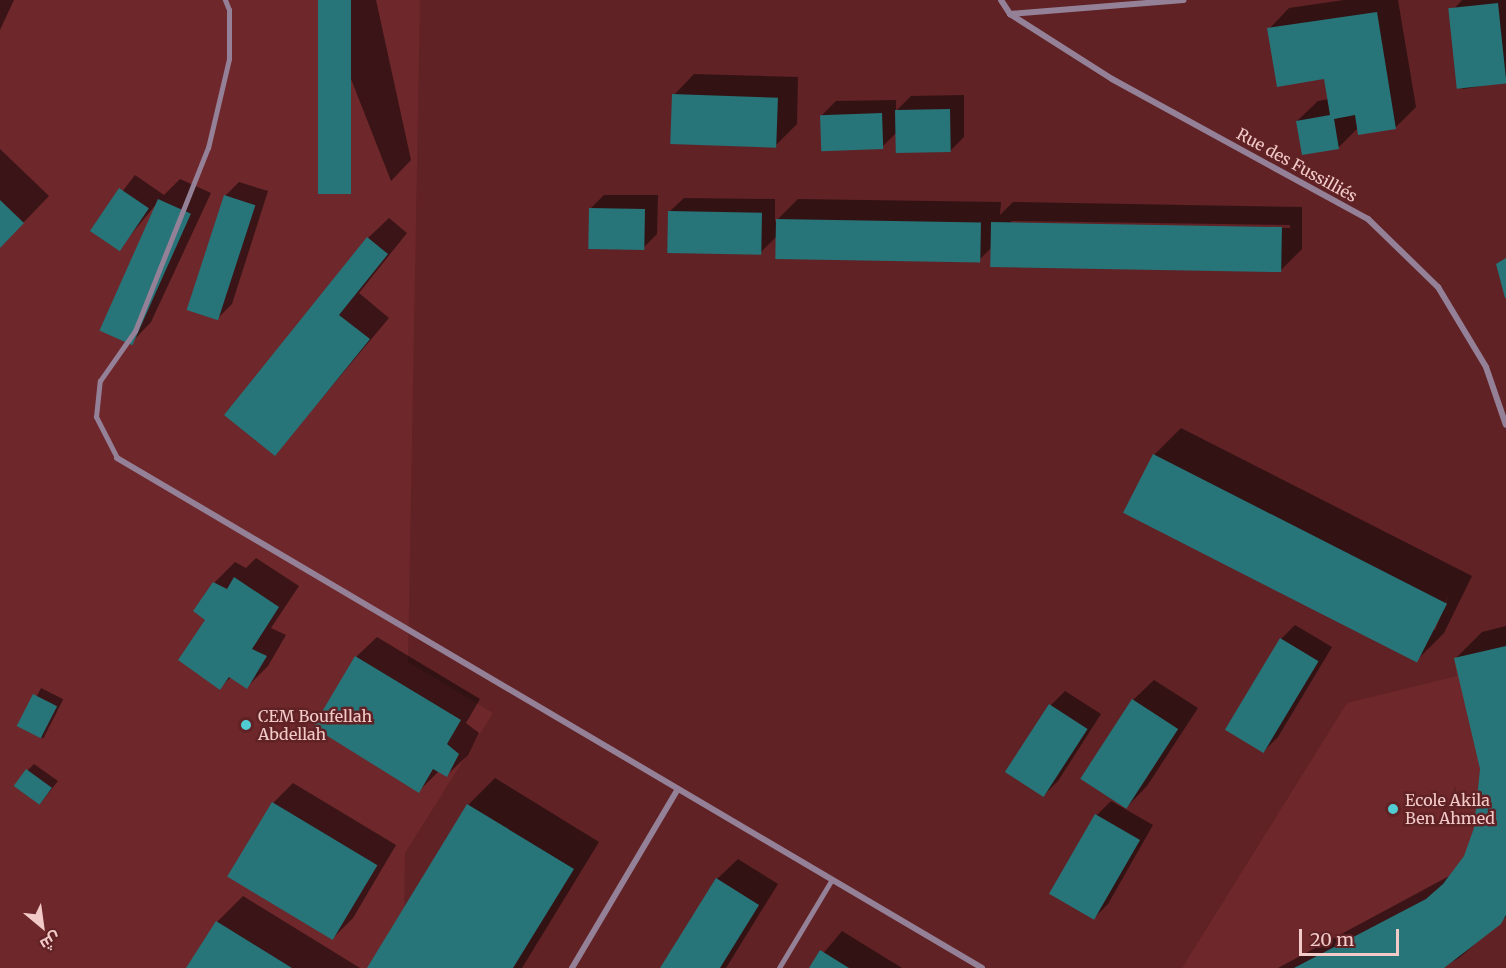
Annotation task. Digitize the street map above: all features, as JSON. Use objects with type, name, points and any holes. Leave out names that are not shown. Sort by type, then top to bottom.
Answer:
[{"type":"street","name":"Rue des Fussilliés","points":[[1001,0],[1010,14],[1112,79],[1368,219],[1438,287],[1486,367],[1506,425]]},
{"type":"street","points":[[1010,14],[1183,0]]},
{"type":"street","points":[[117,458],[982,968]]},
{"type":"street","points":[[572,968],[678,789]]},
{"type":"lane","points":[[117,458],[96,417],[100,381],[135,331],[208,148],[229,59],[229,10],[225,0]]},
{"type":"lane","points":[[779,968],[831,881]]},
{"type":"shaded area","points":[[0,0],[420,0],[408,662],[493,713],[405,853],[403,968],[0,968]]},
{"type":"shaded area","name":"Ecole Akila Ben Ahmed","points":[[1506,646],[1506,915],[1501,924],[1444,968],[1182,968],[1347,703],[1457,676],[1454,658]]},
{"type":"building","points":[[318,0],[351,0],[351,194],[318,194]]},
{"type":"building","points":[[1498,3],[1506,84],[1457,89],[1448,8]]},
{"type":"building","points":[[1377,12],[1396,129],[1358,135],[1355,115],[1334,119],[1339,149],[1302,155],[1296,121],[1330,115],[1324,79],[1277,87],[1267,28]]},
{"type":"building","points":[[672,94],[778,98],[776,148],[670,144]]},
{"type":"building","points":[[950,109],[951,152],[896,153],[895,110]]},
{"type":"building","points":[[882,113],[883,149],[821,151],[820,115]]},
{"type":"building","points":[[119,188],[149,208],[120,251],[90,231]]},
{"type":"building","points":[[224,195],[255,205],[218,320],[187,310]]},
{"type":"building","points":[[158,199],[191,214],[132,345],[99,331]]},
{"type":"building","points":[[0,200],[24,223],[0,248]]},
{"type":"building","points":[[589,208],[645,209],[644,250],[588,249]]},
{"type":"building","points":[[668,211],[762,213],[761,255],[667,253]]},
{"type":"building","points":[[776,219],[981,223],[980,263],[775,259]]},
{"type":"building","points":[[991,222],[1282,227],[1281,272],[990,267]]},
{"type":"building","points":[[367,237],[388,254],[339,315],[370,339],[275,456],[224,415]]},
{"type":"building","points":[[1506,258],[1506,298],[1505,298],[1496,264]]},
{"type":"building","points":[[1153,454],[1447,604],[1417,663],[1123,513]]},
{"type":"building","points":[[234,577],[279,607],[252,649],[267,656],[247,689],[229,677],[220,690],[178,660],[205,620],[193,611],[213,582],[227,589]]},
{"type":"building","points":[[1280,638],[1319,661],[1263,753],[1225,730]]},
{"type":"building","points":[[1506,646],[1506,915],[1501,924],[1444,968],[1294,968],[1426,899],[1443,884],[1464,856],[1474,828],[1480,769],[1454,658]]},
{"type":"building","points":[[355,656],[461,720],[447,744],[459,754],[447,777],[433,769],[419,793],[313,727]]},
{"type":"building","points":[[33,694],[57,706],[41,738],[17,726]]},
{"type":"building","points":[[1132,699],[1178,729],[1126,809],[1080,779]]},
{"type":"building","points":[[1049,704],[1088,729],[1043,797],[1005,772]]},
{"type":"building","points":[[26,769],[52,788],[40,805],[14,786]]},
{"type":"building","points":[[272,802],[377,865],[333,940],[227,877]]},
{"type":"building","points":[[467,804],[574,869],[513,968],[367,968]]},
{"type":"building","points":[[1095,814],[1140,840],[1094,920],[1049,894]]},
{"type":"building","points":[[716,878],[759,905],[720,968],[660,968]]},
{"type":"building","points":[[216,921],[292,968],[186,968]]},
{"type":"building","points":[[820,950],[849,968],[809,968]]},
{"type":"place","name":"CEM Boufellah Abdellah","points":[[246,725]]},
{"type":"place","name":"Ecole Akila Ben Ahmed","points":[[1393,809]]}]
